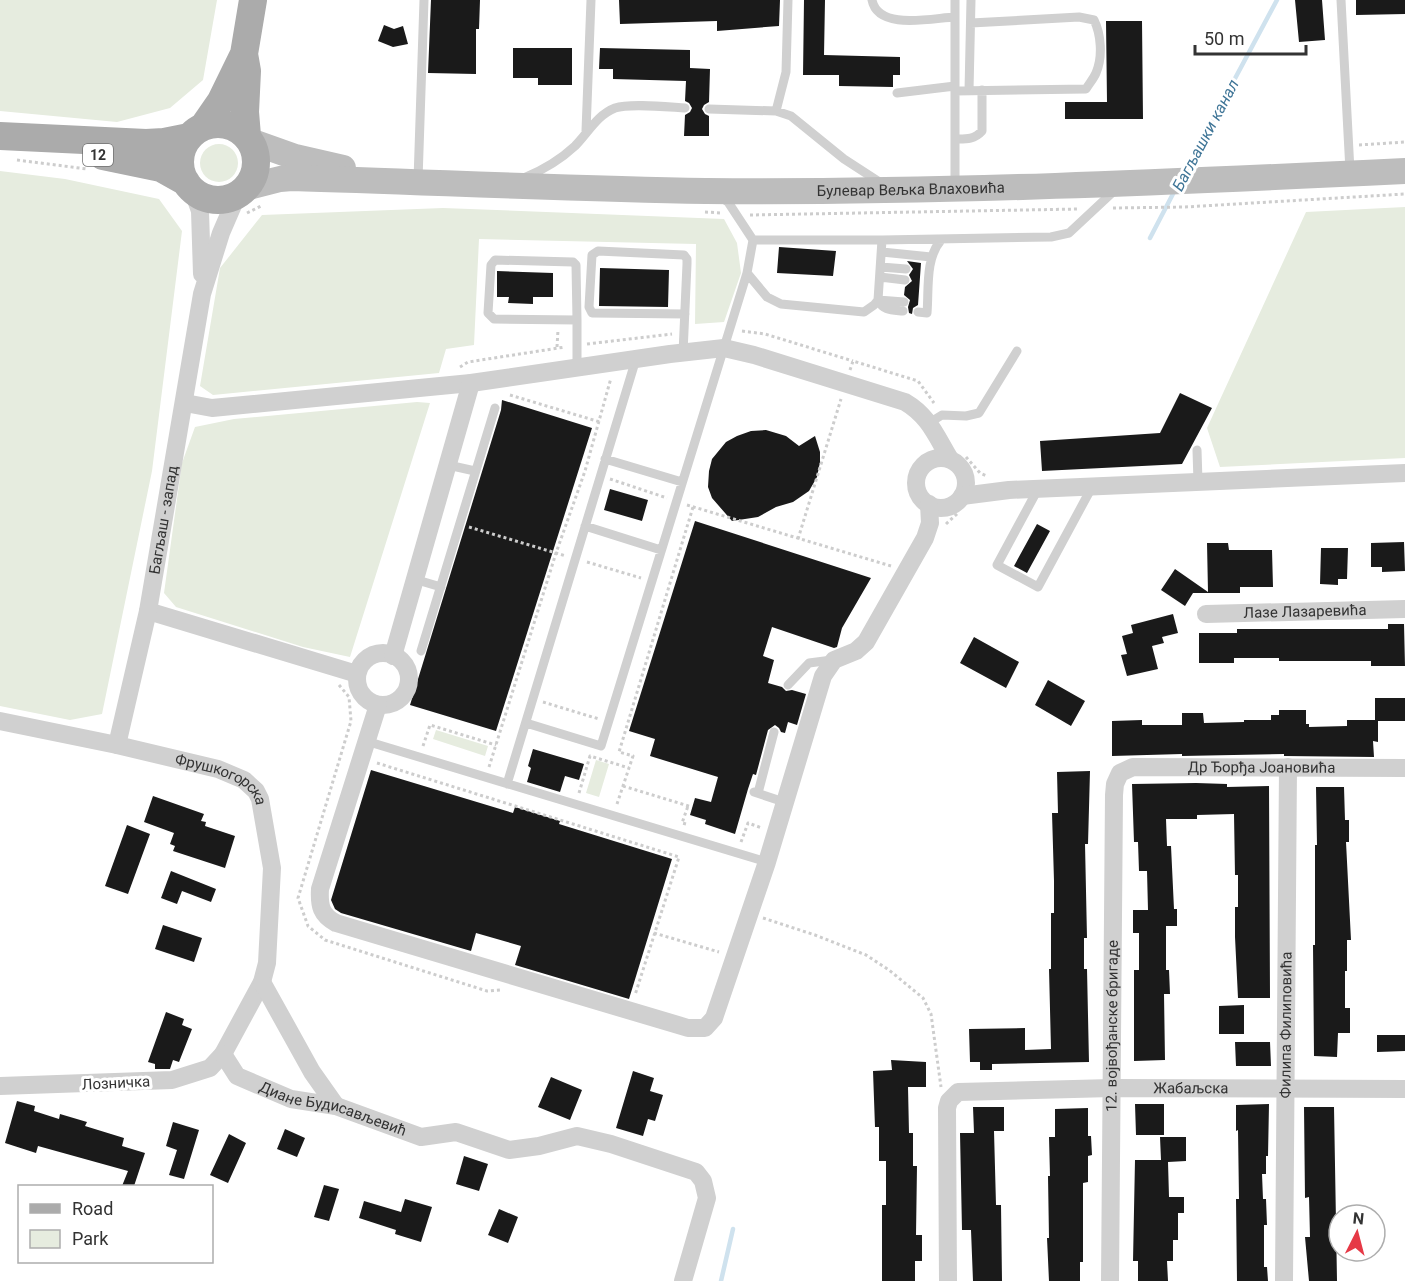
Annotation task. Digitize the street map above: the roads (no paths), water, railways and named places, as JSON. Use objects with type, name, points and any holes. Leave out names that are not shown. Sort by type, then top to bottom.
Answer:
[{"type":"main road","points":[[189,186],[181,171],[180,159],[183,147],[221,101],[244,54],[253,0]]},
{"type":"main road","points":[[244,54],[247,71],[245,112],[248,139],[255,152],[257,164],[248,201]]},
{"type":"main road","name":"12","points":[[6,144],[164,142],[196,132],[212,124],[231,126],[248,139]]},
{"type":"main road","name":"Булевар Вељка Влаховића","points":[[248,139],[279,153],[311,161],[418,181]]},
{"type":"main road","name":"12","points":[[6,144],[161,168],[209,199],[248,201]]},
{"type":"main road","name":"Булевар Вељка Влаховића","points":[[248,201],[280,179],[292,178],[755,191],[1122,185],[1405,171]]},
{"type":"street","name":"Багљаш - запад","points":[[189,186],[200,212],[202,294]]},
{"type":"street","name":"Багљаш - запад","points":[[117,745],[148,611],[202,294],[221,232],[248,201]]},
{"type":"street","points":[[185,403],[212,408],[471,383],[724,348],[754,355],[905,402],[918,410],[932,427],[942,459]]},
{"type":"street","points":[[393,656],[471,383]]},
{"type":"street","points":[[378,705],[320,889],[321,911],[326,918],[347,927],[688,1028],[705,1028],[714,1018],[750,914],[823,676],[834,660],[856,651],[866,642],[925,538],[959,493],[960,467],[942,459],[923,466],[917,477],[920,496],[936,507],[959,493],[1405,473]]},
{"type":"street","points":[[925,538],[930,523],[930,504]]},
{"type":"street","name":"Лазе Лазаревића","points":[[1206,614],[1405,609]]},
{"type":"street","points":[[148,611],[357,674]]},
{"type":"street","points":[[386,654],[393,656],[404,664],[408,684],[397,701],[378,705],[364,697],[359,690],[357,674],[371,656],[386,654]]},
{"type":"street","name":"Фрушкогорска","points":[[0,721],[117,745],[218,770],[244,780],[256,791],[264,814],[272,868],[267,963],[262,982],[223,1054]]},
{"type":"street","name":"Др Ђорђа Јоановића","points":[[1120,773],[1133,766],[1405,768]]},
{"type":"street","name":"Филипа Филиповића","points":[[1284,1281],[1287,767]]},
{"type":"street","name":"12. војвођанске бригаде","points":[[1110,1281],[1114,795],[1115,784],[1120,773]]},
{"type":"street","points":[[262,982],[312,1072],[336,1106]]},
{"type":"street","name":"Лозничка","points":[[0,1086],[172,1080],[210,1068],[223,1054]]},
{"type":"street","name":"Диане Будисављевић","points":[[223,1054],[237,1076],[291,1099],[336,1106],[421,1137],[456,1132],[509,1150],[539,1146],[577,1136],[611,1143],[696,1172],[703,1181],[707,1198],[683,1281]]},
{"type":"street","name":"Жабаљска","points":[[948,1281],[948,1104],[958,1092],[1112,1088],[1405,1089]]},
{"type":"lane","points":[[418,181],[424,0]]},
{"type":"lane","points":[[586,131],[591,0]]},
{"type":"lane","points":[[776,111],[786,72],[788,0]]},
{"type":"lane","points":[[872,0],[883,16],[894,20],[955,17]]},
{"type":"lane","points":[[955,0],[955,189]]},
{"type":"lane","points":[[969,91],[971,0]]},
{"type":"lane","points":[[1341,0],[1350,173]]},
{"type":"lane","points":[[897,93],[955,88],[969,91],[1086,89],[1096,73],[1099,61],[1099,30],[1094,20],[1079,17],[971,23]]},
{"type":"lane","points":[[955,139],[978,136],[982,131],[982,90]]},
{"type":"lane","points":[[505,185],[555,162],[576,144],[595,122],[615,108],[627,106],[685,108]]},
{"type":"lane","points":[[709,109],[776,111],[791,116],[844,159],[897,190]]},
{"type":"lane","points":[[753,240],[941,240],[1051,237],[1070,233],[1107,196],[1122,185]]},
{"type":"lane","points":[[526,723],[601,746],[747,273],[753,240],[728,202],[708,191]]},
{"type":"lane","points":[[736,214],[737,202],[742,196],[755,191]]},
{"type":"lane","points":[[747,273],[767,297],[782,304],[857,313],[870,309],[878,300],[882,240]]},
{"type":"lane","points":[[921,306],[925,271],[935,247],[941,240]]},
{"type":"lane","points":[[683,353],[685,314],[687,264],[684,255],[598,251],[592,255],[588,307],[592,313],[685,314]]},
{"type":"lane","points":[[882,252],[931,257]]},
{"type":"lane","points":[[577,320],[494,319],[489,316],[492,262],[495,260],[573,262],[576,265],[577,320],[577,367]]},
{"type":"lane","points":[[881,267],[906,269]]},
{"type":"lane","points":[[880,278],[905,280]]},
{"type":"lane","points":[[878,300],[903,306]]},
{"type":"lane","points":[[932,427],[942,415],[966,416],[979,413],[1017,351]]},
{"type":"lane","points":[[507,784],[636,359]]},
{"type":"lane","points":[[421,651],[495,408]]},
{"type":"lane","points":[[1197,450],[1198,482]]},
{"type":"lane","points":[[605,459],[682,482]]},
{"type":"lane","points":[[448,465],[475,471]]},
{"type":"lane","points":[[1038,489],[997,566],[1038,587],[1092,487]]},
{"type":"lane","points":[[585,526],[661,550]]},
{"type":"lane","points":[[414,579],[441,587]]},
{"type":"lane","points":[[788,685],[809,663],[834,660]]},
{"type":"lane","points":[[774,732],[755,793],[784,802]]},
{"type":"lane","points":[[364,750],[420,757],[766,862]]},
{"type":"waterway","name":"Багљашки канал","points":[[1185,172],[1277,0]]},
{"type":"waterway","name":"Багљашки канал","points":[[1150,238],[1175,190]]},
{"type":"waterway","name":"Багљашки канал","points":[[721,1281],[733,1229]]}]
